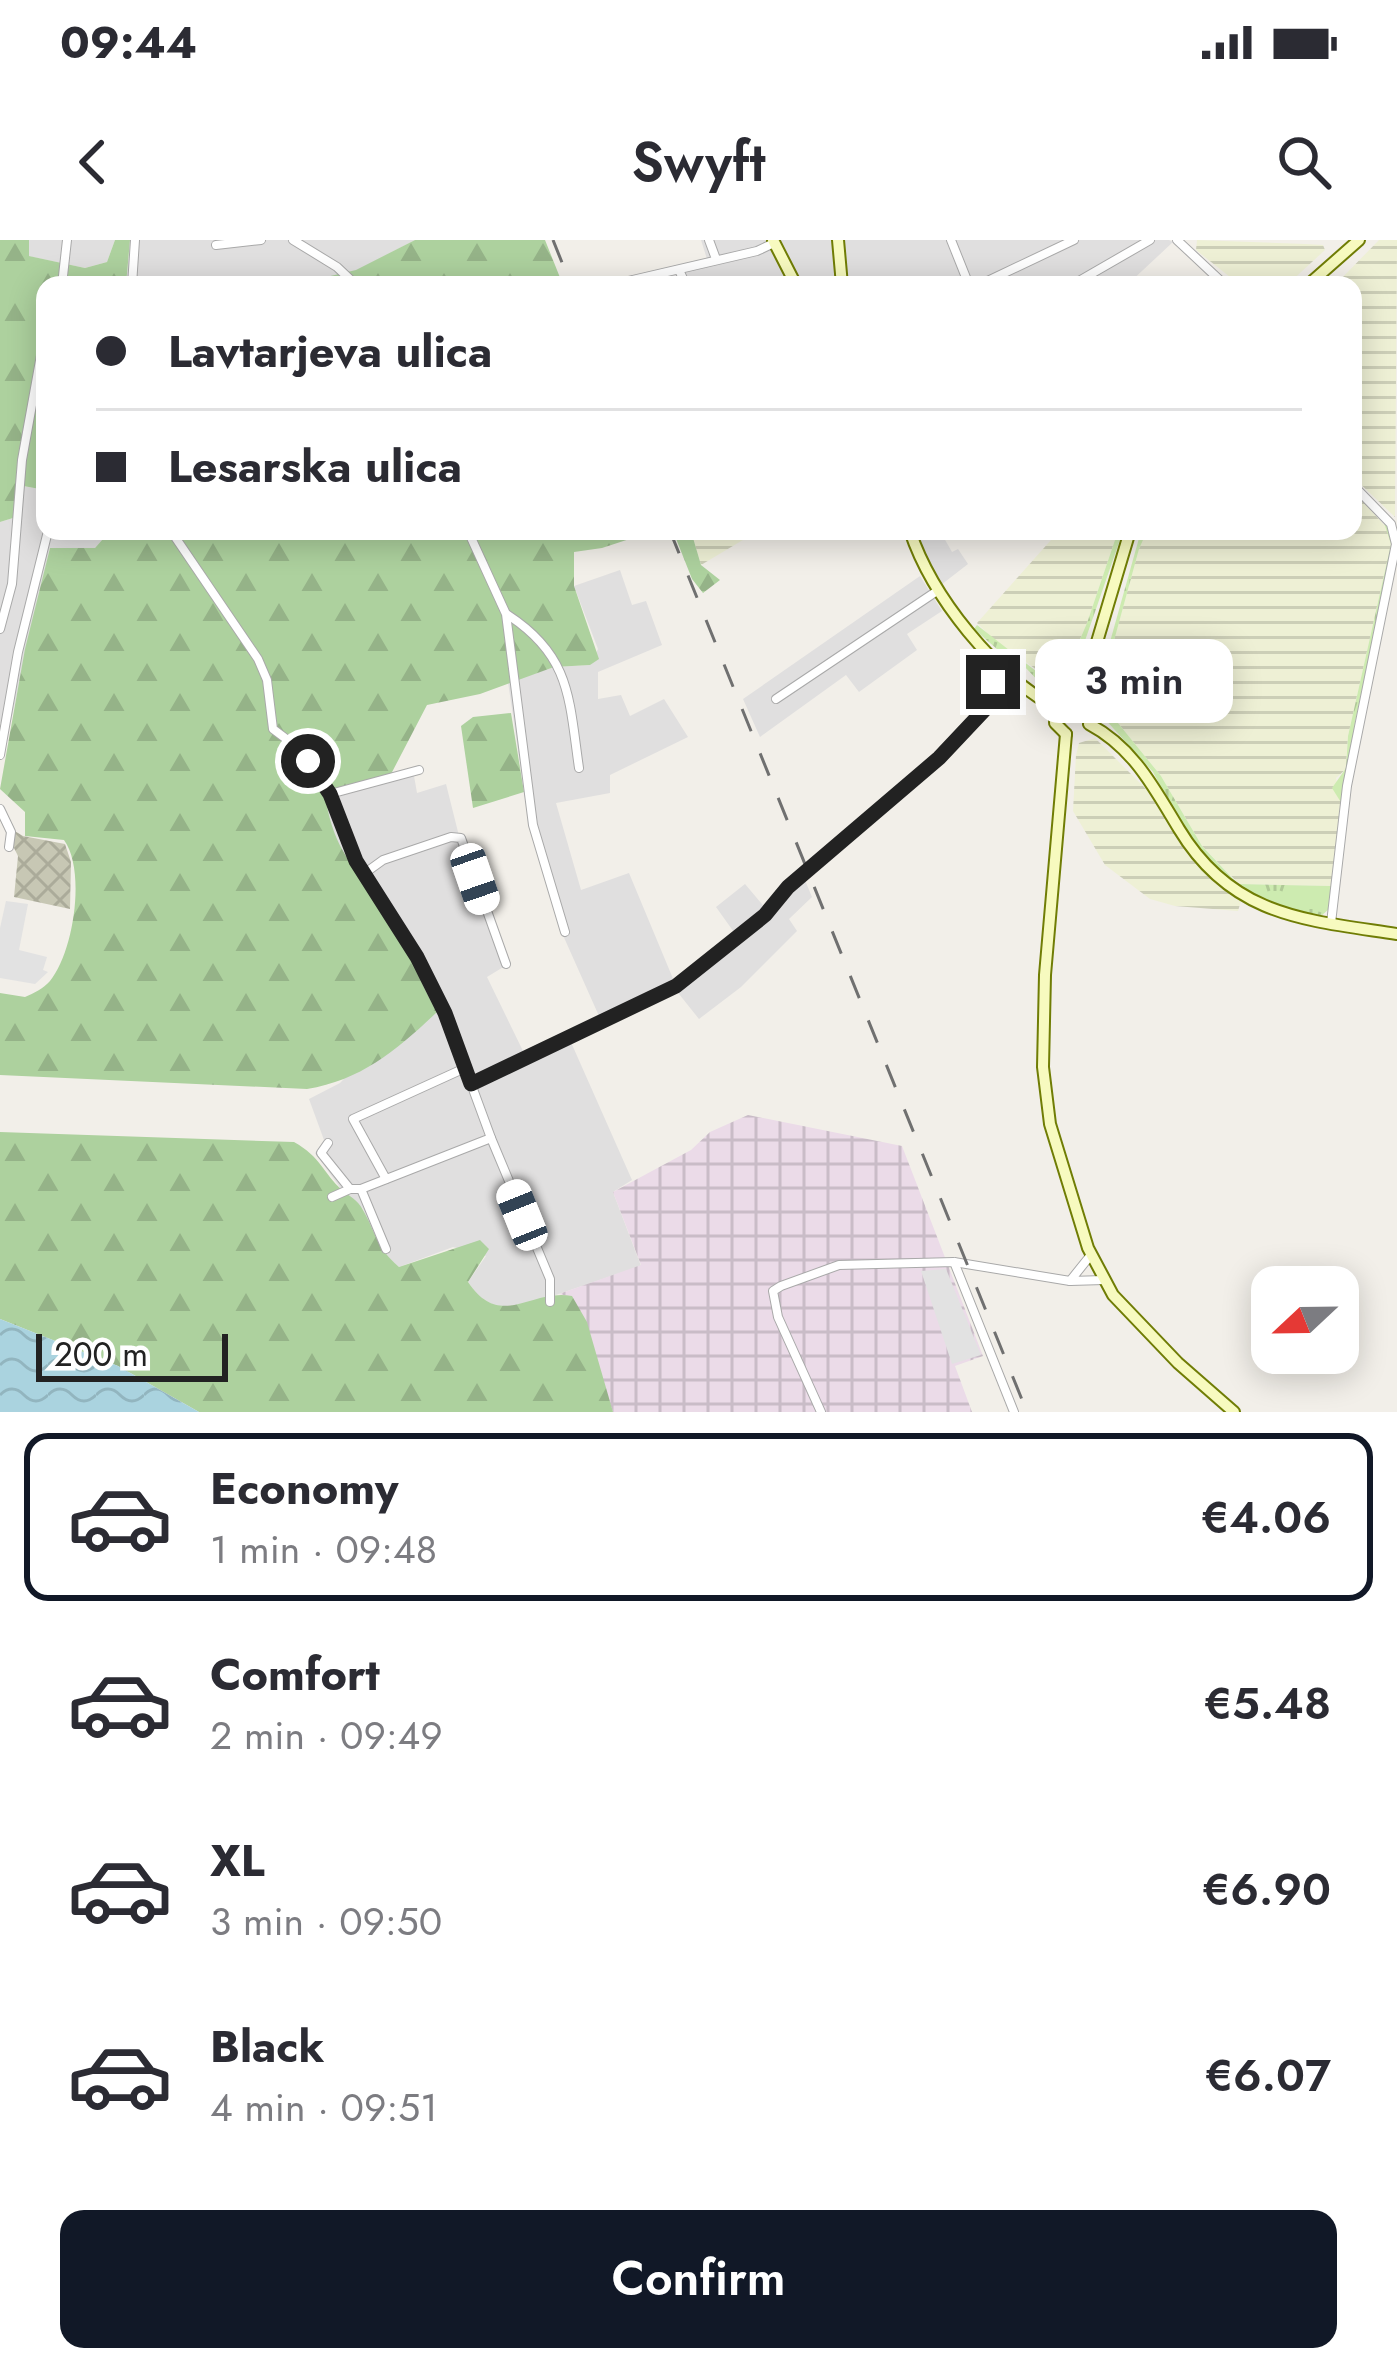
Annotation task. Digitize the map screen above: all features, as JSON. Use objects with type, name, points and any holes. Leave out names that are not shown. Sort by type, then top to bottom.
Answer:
[{"type":"main road","points":[[838,240],[841,276]]},
{"type":"main road","points":[[1318,276],[1359,240]]},
{"type":"main road","points":[[774,242],[791,276]]},
{"type":"main road","points":[[914,540],[937,591],[967,631],[1055,708]]},
{"type":"main road","points":[[1080,699],[1127,540]]},
{"type":"main road","points":[[1066,734],[1055,723],[1055,708],[1064,700],[1080,699]]},
{"type":"main road","points":[[1066,734],[1082,732],[1090,724],[1090,710],[1080,699]]},
{"type":"main road","points":[[1090,724],[1127,751],[1201,860],[1250,901],[1291,917],[1397,934]]},
{"type":"main road","points":[[1066,734],[1046,956],[1043,1067],[1050,1124],[1091,1254],[1104,1280],[1141,1326],[1234,1412]]},
{"type":"street","points":[[63,276],[68,240]]},
{"type":"street","points":[[133,276],[135,240]]},
{"type":"street","points":[[216,245],[262,240]]},
{"type":"street","points":[[293,240],[346,276]]},
{"type":"street","points":[[709,240],[716,259]]},
{"type":"street","points":[[951,240],[965,276]]},
{"type":"street","points":[[998,276],[1074,240]]},
{"type":"street","points":[[1088,276],[1150,240]]},
{"type":"street","points":[[1177,240],[1216,276]]},
{"type":"street","points":[[652,276],[774,242]]},
{"type":"street","points":[[680,270],[682,276]]},
{"type":"street","points":[[0,629],[12,584],[22,460],[36,383]]},
{"type":"street","points":[[1331,925],[1346,786],[1396,544],[1391,524],[1362,494]]},
{"type":"street","points":[[0,755],[18,652],[46,540]]},
{"type":"street","points":[[177,540],[258,659],[267,680],[273,729],[308,761],[330,794],[351,851],[417,957],[550,1279],[550,1302]]},
{"type":"street","points":[[472,540],[506,614],[533,825],[565,932]]},
{"type":"street","points":[[776,699],[937,591]]},
{"type":"street","points":[[506,614],[530,629],[563,672],[579,768]]},
{"type":"street","points":[[471,1084],[676,986],[765,915],[788,887],[939,758],[988,706],[1003,665]]},
{"type":"street","points":[[330,794],[419,770]]},
{"type":"street","points":[[0,808],[11,832],[9,847]]},
{"type":"street","points":[[365,873],[383,860],[451,837],[461,838],[506,964]]},
{"type":"street","points":[[386,1179],[353,1119],[465,1068]]},
{"type":"street","points":[[332,1197],[490,1138]]},
{"type":"street","points":[[328,1143],[321,1153],[356,1189],[386,1249]]},
{"type":"street","points":[[1070,1281],[1091,1254]]},
{"type":"street","points":[[821,1412],[778,1317],[773,1291],[839,1265],[954,1262],[1070,1281],[1104,1280]]},
{"type":"street","points":[[954,1262],[1014,1412]]},
{"type":"shaded area","points":[[29,240],[115,240],[107,262],[85,268],[28,256]]},
{"type":"shaded area","points":[[130,240],[415,240],[356,271],[333,276],[127,276]]},
{"type":"shaded area","points":[[701,240],[1173,242],[1137,276],[634,276],[707,259]]},
{"type":"shaded area","points":[[1197,240],[1323,245],[1325,250],[1297,276],[1229,276],[1196,250]]},
{"type":"shaded area","points":[[1379,240],[1397,240],[1395,517],[1362,486],[1362,276],[1344,276]]},
{"type":"shaded area","points":[[17,485],[36,488],[36,540],[102,540],[95,548],[50,548],[11,721],[0,723],[0,522],[13,518]]},
{"type":"shaded area","points":[[1362,501],[1388,529],[1391,544],[1348,736],[1346,769],[1336,778],[1342,804],[1331,886],[1239,884],[1202,846],[1161,776],[1105,707],[1106,669],[1143,540],[1362,540]]},
{"type":"shaded area","points":[[694,540],[743,540],[701,565]]},
{"type":"shaded area","points":[[914,540],[945,540],[968,564],[937,588]]},
{"type":"shaded area","points":[[1051,540],[1115,540],[1060,686],[977,623]]},
{"type":"shaded area","points":[[620,570],[632,605],[646,601],[662,645],[598,672],[598,699],[621,695],[630,716],[664,699],[688,737],[610,775],[610,793],[556,803],[581,890],[629,873],[674,981],[736,935],[716,907],[745,884],[766,909],[802,873],[812,897],[789,919],[797,931],[741,987],[699,1019],[675,989],[603,1025],[562,933],[529,825],[508,682],[554,667],[590,665],[598,649],[574,586]]},
{"type":"shaded area","points":[[920,576],[942,611],[907,634],[917,650],[859,692],[846,675],[760,737],[743,699]]},
{"type":"shaded area","points":[[1095,738],[1154,797],[1196,861],[1241,901],[1238,911],[1150,899],[1105,865],[1073,811],[1079,743]]},
{"type":"shaded area","points":[[413,770],[417,793],[446,784],[459,836],[505,966],[487,977],[523,1051],[566,1031],[632,1180],[613,1192],[641,1266],[532,1303],[497,1307],[478,1296],[468,1282],[486,1256],[453,1247],[399,1267],[379,1250],[363,1209],[344,1193],[315,1153],[324,1140],[309,1099],[340,1083],[427,994],[391,919],[340,850],[329,823],[325,794]]},
{"type":"shaded area","points":[[0,805],[13,830],[23,836],[65,844],[71,862],[70,909],[14,897],[18,856],[0,820]]},
{"type":"shaded area","points":[[6,901],[28,904],[19,950],[47,957],[43,970],[48,972],[35,984],[0,978],[0,928]]},
{"type":"shaded area","points":[[748,1115],[902,1146],[983,1356],[955,1366],[972,1412],[613,1412],[572,1297],[559,1294],[641,1265],[613,1192],[691,1150],[710,1132]]},
{"type":"shaded area","points":[[946,1269],[981,1355],[952,1364],[921,1271]]},
{"type":"green space","points":[[0,240],[29,240],[29,256],[85,268],[107,262],[115,240],[130,240],[127,276],[36,276],[36,488],[18,485],[13,518],[0,522]]},
{"type":"green space","points":[[415,240],[545,240],[559,276],[330,276],[356,270]]},
{"type":"green space","points":[[1362,498],[1390,528],[1393,546],[1355,722],[1330,908],[1319,918],[1260,898],[1231,881],[1217,869],[1183,829],[1153,772],[1103,717],[1098,697],[1101,674],[1138,540],[1143,540],[1106,670],[1105,707],[1161,776],[1202,846],[1238,884],[1331,886],[1342,804],[1332,788],[1346,768],[1348,736],[1391,544],[1384,523]]},
{"type":"green space","points":[[102,540],[626,540],[574,552],[574,586],[599,659],[590,665],[554,667],[480,694],[427,705],[390,776],[325,794],[342,848],[391,918],[437,1012],[362,1070],[307,1089],[0,1075],[0,993],[25,997],[50,981],[71,932],[76,890],[71,853],[64,840],[25,836],[25,812],[0,789],[25,649],[50,548],[95,548]]},
{"type":"green space","points":[[677,540],[694,540],[701,565],[720,580],[703,593]]},
{"type":"green space","points":[[1115,540],[1120,540],[1070,684],[1061,692],[1049,692],[1022,664],[1006,657],[974,629],[977,625],[1060,686]]},
{"type":"green space","points":[[511,713],[524,792],[473,808],[461,726],[473,717]]},
{"type":"green space","points":[[0,1132],[294,1142],[358,1203],[381,1247],[399,1267],[480,1240],[489,1249],[468,1282],[492,1304],[572,1296],[587,1322],[613,1412],[199,1412],[118,1366],[0,1319]]},
{"type":"water","points":[[0,1319],[118,1366],[199,1412],[0,1412]]},
{"type":"railway","points":[[553,240],[567,276]]},
{"type":"railway","points":[[674,540],[1027,1412]]},
{"type":"route","points":[[308,761],[330,794],[356,861],[417,957],[445,1013],[471,1084],[676,986],[765,915],[788,887],[939,758],[988,706],[993,682]]}]
